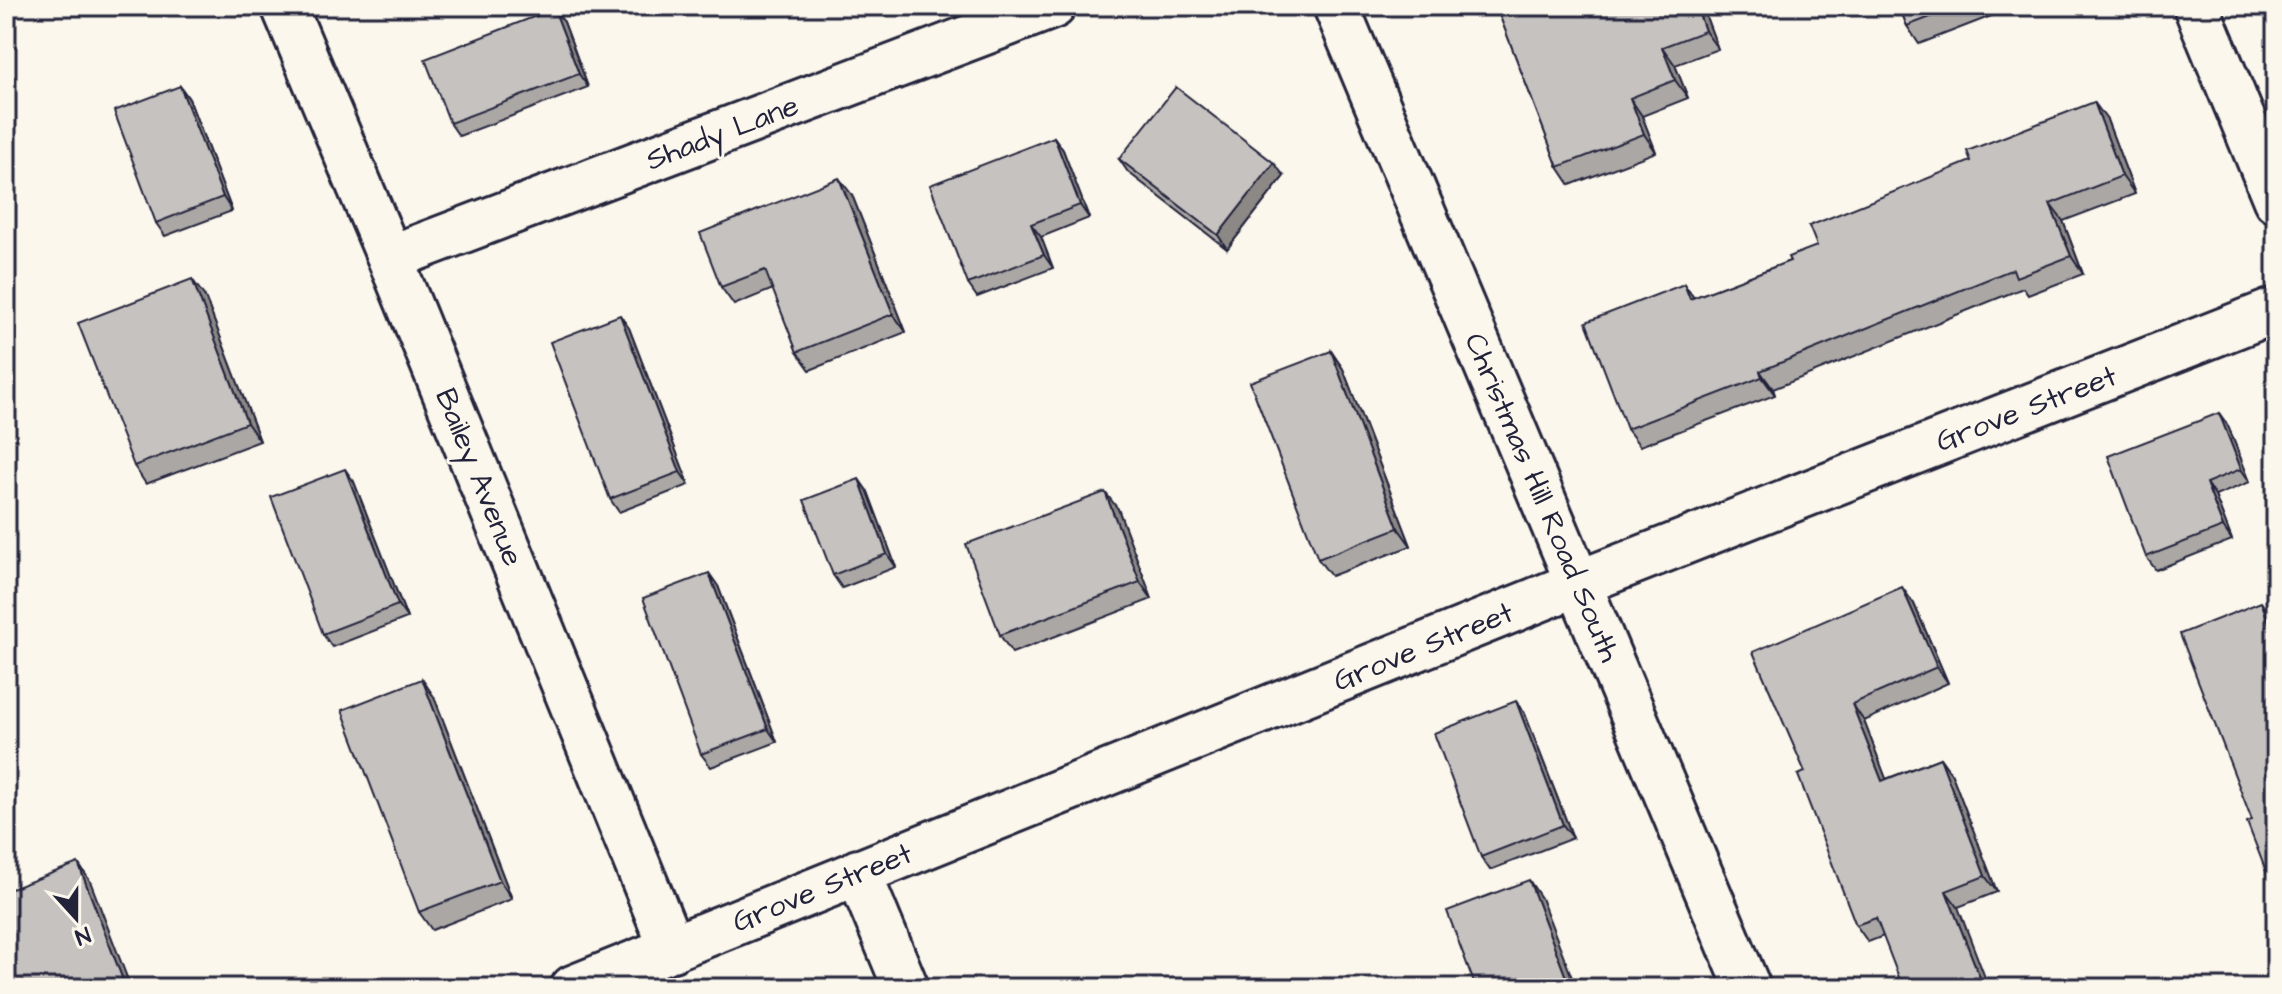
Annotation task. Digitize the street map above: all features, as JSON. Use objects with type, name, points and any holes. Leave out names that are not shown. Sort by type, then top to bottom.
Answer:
[{"type":"street","name":"Bailey Avenue","points":[[284,6],[672,949]]},
{"type":"street","name":"Shady Lane","points":[[390,258],[1053,6]]},
{"type":"street","name":"Christmas Hill Road South","points":[[1336,6],[1748,988]]},
{"type":"street","points":[[2196,6],[2276,200]]},
{"type":"street","name":"Grove Street","points":[[573,988],[1579,583],[2276,310]]},
{"type":"street","points":[[858,872],[906,988]]},
{"type":"building","points":[[1496,6],[1696,6],[1705,31],[1662,47],[1675,80],[1630,98],[1644,134],[1558,167]]},
{"type":"building","points":[[1899,6],[1959,6],[1907,26]]},
{"type":"building","points":[[554,9],[579,74],[450,123],[425,59]]},
{"type":"building","points":[[180,86],[223,197],[156,223],[114,111]]},
{"type":"building","points":[[1176,87],[1274,163],[1218,235],[1119,159]]},
{"type":"building","points":[[2094,102],[2122,176],[2050,204],[2071,256],[2016,277],[2013,269],[1760,371],[1762,377],[1627,429],[1586,322],[1684,284],[1690,299],[1790,261],[1788,257],[1817,246],[1809,226],[1971,161],[1967,151]]},
{"type":"building","points":[[1054,137],[1080,205],[1031,224],[1044,255],[968,284],[930,185]]},
{"type":"building","points":[[839,178],[893,314],[797,352],[765,270],[721,287],[700,233]]},
{"type":"building","points":[[192,279],[247,423],[134,466],[78,323]]},
{"type":"building","points":[[620,315],[680,472],[610,499],[550,342]]},
{"type":"building","points":[[1331,351],[1398,528],[1318,559],[1250,382]]},
{"type":"building","points":[[2219,413],[2241,469],[2206,483],[2223,527],[2146,557],[2108,456]]},
{"type":"building","points":[[345,469],[398,605],[323,634],[271,497]]},
{"type":"building","points":[[859,479],[887,554],[833,575],[804,500]]},
{"type":"building","points":[[1105,492],[1140,582],[1000,635],[966,544]]},
{"type":"building","points":[[709,573],[768,729],[701,754],[643,598]]},
{"type":"building","points":[[1902,587],[1937,667],[1852,704],[1882,781],[1940,758],[1985,876],[1946,891],[1984,988],[1903,988],[1876,918],[1856,925],[1798,775],[1805,772],[1753,652]]},
{"type":"building","points":[[2261,602],[2276,640],[2276,897],[2247,822],[2252,820],[2180,634]]},
{"type":"building","points":[[422,679],[500,881],[419,912],[342,710]]},
{"type":"building","points":[[1516,701],[1563,825],[1481,857],[1434,733]]},
{"type":"building","points":[[78,863],[126,988],[15,988],[6,964],[6,891]]},
{"type":"building","points":[[1529,880],[1570,988],[1476,988],[1447,911]]}]
